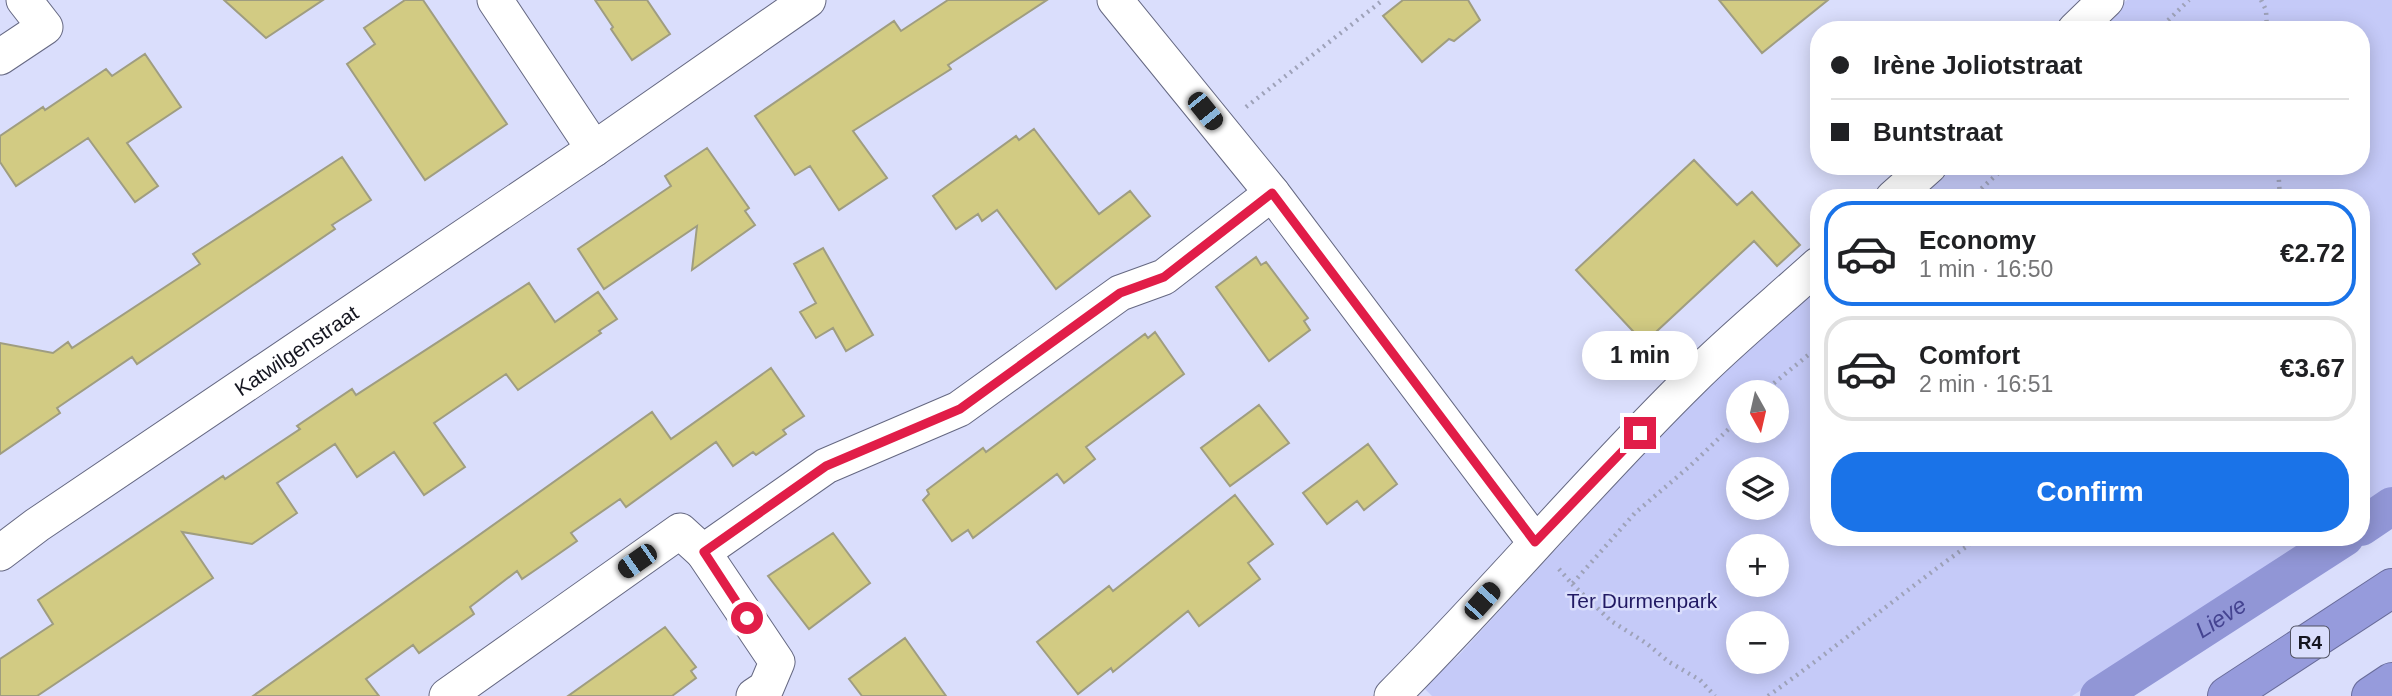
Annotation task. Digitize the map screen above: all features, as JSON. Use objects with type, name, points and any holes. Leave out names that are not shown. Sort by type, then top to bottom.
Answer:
[{"type":"highway","name":"R4","points":[[2227,696],[2392,588]]},
{"type":"highway","points":[[2371,696],[2392,682]]},
{"type":"street","points":[[0,57],[45,27],[24,0]]},
{"type":"street","points":[[495,0],[594,149]]},
{"type":"street","name":"Katwilgenstraat","points":[[0,553],[37,525],[594,149],[808,0]]},
{"type":"street","points":[[1115,0],[1272,193],[1535,542]]},
{"type":"street","points":[[2084,21],[2106,0]]},
{"type":"street","points":[[1904,189],[1919,175]]},
{"type":"street","points":[[704,552],[826,466],[960,409],[1120,293],[1164,277],[1272,193]]},
{"type":"street","points":[[1392,696],[1447,641],[1535,542],[1692,378],[1810,272]]},
{"type":"street","points":[[447,696],[680,531],[704,552],[776,662],[766,688],[754,696]]},
{"type":"path","points":[[1219,128],[1383,0]]},
{"type":"path","points":[[2167,21],[2189,0]]},
{"type":"path","points":[[2261,0],[2266,10],[2267,21]]},
{"type":"path","points":[[1981,189],[1996,175]]},
{"type":"path","points":[[1778,380],[1810,354]]},
{"type":"path","points":[[1572,584],[1635,513],[1726,434]]},
{"type":"path","points":[[1535,542],[1572,584],[1612,621],[1669,662],[1700,680],[1714,696]]},
{"type":"path","points":[[1768,696],[1834,649],[1915,582],[1967,546]]},
{"type":"green space","points":[[2127,0],[2392,0],[2392,489],[2370,503],[2370,189],[1921,189],[1936,175],[2370,175],[2370,21],[2104,21]]},
{"type":"green space","name":"Ter Durmenpark","points":[[1810,290],[1810,546],[2304,546],[2072,696],[1432,696],[1421,685],[1458,656],[1700,392]]},
{"type":"building","points":[[224,0],[323,0],[266,38]]},
{"type":"building","points":[[405,0],[423,0],[507,124],[425,180],[347,64],[375,44],[364,28]]},
{"type":"building","points":[[595,0],[647,0],[670,34],[632,60]]},
{"type":"building","points":[[948,0],[1047,0],[948,65],[951,69],[853,131],[887,178],[839,210],[810,166],[795,175],[755,116],[894,21],[901,31]]},
{"type":"building","points":[[1403,0],[1468,0],[1480,20],[1454,41],[1449,39],[1422,62],[1383,16]]},
{"type":"building","points":[[1719,0],[1828,0],[1762,53]]},
{"type":"building","points":[[145,54],[181,107],[127,143],[158,186],[135,202],[88,138],[16,186],[0,162],[0,136],[106,69],[112,76]]},
{"type":"building","points":[[1034,129],[1099,214],[1130,191],[1150,216],[1056,289],[997,210],[982,221],[978,214],[956,229],[933,196],[1016,136],[1019,140]]},
{"type":"building","points":[[707,148],[749,208],[745,211],[755,225],[692,270],[697,226],[604,289],[578,249],[671,186],[665,176]]},
{"type":"building","points":[[342,157],[371,200],[332,225],[335,229],[137,364],[132,357],[57,408],[60,413],[0,454],[0,343],[53,353],[68,342],[72,348],[200,264],[193,254]]},
{"type":"building","points":[[1694,160],[1737,205],[1752,192],[1800,245],[1777,266],[1754,241],[1644,343],[1576,270]]},
{"type":"building","points":[[823,248],[873,335],[846,351],[833,328],[816,338],[800,312],[816,303],[794,264]]},
{"type":"building","points":[[1256,257],[1261,265],[1266,262],[1308,318],[1304,321],[1310,330],[1269,361],[1216,287]]},
{"type":"building","points":[[529,283],[555,322],[598,292],[617,319],[518,390],[506,374],[434,423],[465,467],[424,495],[394,452],[357,477],[335,444],[277,483],[297,513],[252,544],[182,532],[213,578],[37,696],[0,696],[0,659],[53,624],[38,600],[223,476],[225,479],[300,429],[297,426],[352,389],[356,395]]},
{"type":"building","points":[[1155,332],[1184,374],[1086,447],[1095,459],[1064,483],[1057,474],[973,538],[968,530],[952,541],[923,500],[929,494],[927,490],[983,448],[986,452],[1145,334],[1148,338]]},
{"type":"building","points":[[771,368],[804,416],[783,430],[786,434],[756,455],[753,452],[733,466],[716,442],[626,507],[620,499],[571,533],[577,541],[522,579],[517,571],[470,607],[474,614],[419,653],[413,645],[366,679],[379,696],[253,696],[652,412],[671,439]]},
{"type":"building","points":[[1259,405],[1289,443],[1230,486],[1201,448]]},
{"type":"building","points":[[1368,444],[1397,484],[1364,510],[1357,501],[1327,524],[1303,493]]},
{"type":"building","points":[[1235,495],[1273,544],[1248,563],[1260,579],[1199,626],[1188,611],[1113,672],[1111,668],[1078,694],[1037,642],[1109,586],[1113,591]]},
{"type":"building","points":[[833,533],[870,583],[809,629],[768,576]]},
{"type":"building","points":[[665,627],[696,667],[691,671],[696,678],[672,696],[568,696]]},
{"type":"building","points":[[905,638],[946,696],[862,696],[849,679]]},
{"type":"waterway","name":"Lieve","points":[[2370,521],[2392,506]]},
{"type":"waterway","name":"Lieve","points":[[2099,696],[2331,546]]},
{"type":"route","points":[[747,618],[704,552],[826,466],[960,409],[1120,293],[1164,277],[1272,193],[1535,542],[1640,433]]}]
